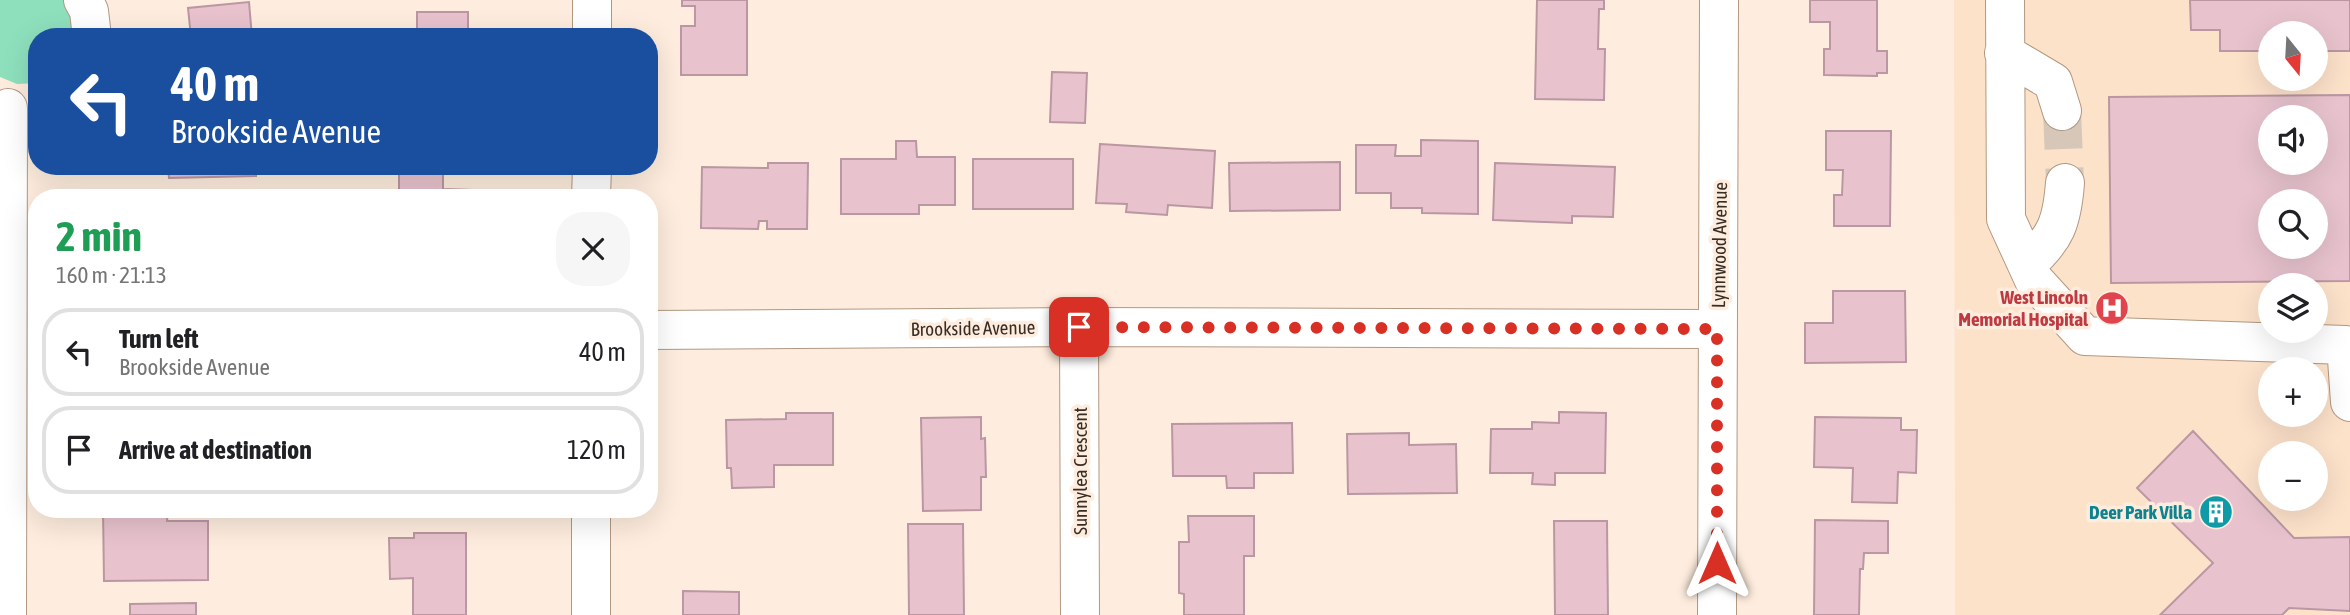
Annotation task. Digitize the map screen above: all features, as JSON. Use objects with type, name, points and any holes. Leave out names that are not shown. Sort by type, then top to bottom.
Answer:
[{"type":"street","points":[[83,0],[89,11],[91,28]]},
{"type":"street","points":[[592,0],[592,28]]},
{"type":"street","name":"Lynnwood Avenue","points":[[1717,615],[1719,0]]},
{"type":"street","points":[[2005,0],[2007,219],[2034,280],[2085,336],[2346,345],[2350,401]]},
{"type":"street","points":[[2004,53],[2053,82],[2063,111]]},
{"type":"street","points":[[6,615],[22,350],[15,107]]},
{"type":"street","points":[[2027,264],[2050,243],[2062,213],[2065,183]]},
{"type":"street","name":"Brookside Avenue","points":[[658,330],[1079,327],[1717,329]]},
{"type":"street","name":"Sunnylea Crescent","points":[[1079,327],[1080,615]]},
{"type":"street","points":[[591,518],[591,615]]},
{"type":"shaded area","name":"West Lincoln Memorial Hospital","points":[[1954,0],[2350,0],[2350,615],[1955,615]]},
{"type":"green space","points":[[0,0],[67,0],[76,28],[28,28],[28,83],[17,84],[0,77]]},
{"type":"building","points":[[682,0],[747,0],[747,75],[681,75],[681,26],[695,26],[695,6],[682,6]]},
{"type":"building","points":[[1537,0],[1604,0],[1604,9],[1599,9],[1598,49],[1605,49],[1604,100],[1535,99]]},
{"type":"building","points":[[1810,0],[1877,0],[1877,51],[1887,51],[1887,73],[1877,73],[1877,76],[1824,75],[1824,49],[1830,49],[1830,22],[1810,22]]},
{"type":"building","points":[[2190,0],[2350,0],[2350,51],[2328,51],[2328,21],[2258,21],[2258,51],[2220,51],[2220,30],[2191,30]]},
{"type":"building","points":[[249,2],[251,28],[190,28],[188,8]]},
{"type":"building","points":[[417,12],[468,12],[468,28],[417,28]]},
{"type":"building","points":[[1052,72],[1087,73],[1085,123],[1050,122]]},
{"type":"building","points":[[2350,95],[2350,281],[2328,281],[2328,273],[2258,273],[2258,282],[2111,283],[2109,97]]},
{"type":"building","points":[[1826,131],[1891,131],[1890,226],[1834,226],[1834,195],[1842,195],[1843,170],[1826,170]]},
{"type":"building","points":[[1421,140],[1478,141],[1478,214],[1422,213],[1422,208],[1391,208],[1391,193],[1356,193],[1356,145],[1396,145],[1395,156],[1421,156]]},
{"type":"building","points":[[896,141],[916,141],[917,157],[955,157],[955,205],[919,205],[919,214],[841,214],[841,159],[896,159]]},
{"type":"building","points":[[1100,144],[1215,151],[1212,208],[1168,205],[1167,215],[1126,212],[1127,204],[1096,203]]},
{"type":"building","points":[[973,159],[1073,159],[1073,209],[973,209]]},
{"type":"building","points":[[1340,162],[1340,210],[1230,211],[1229,163]]},
{"type":"building","points":[[768,163],[808,163],[807,229],[767,229],[767,221],[759,221],[758,229],[701,228],[702,167],[768,168]]},
{"type":"building","points":[[1495,163],[1615,167],[1613,217],[1572,216],[1572,223],[1493,220]]},
{"type":"building","points":[[169,175],[256,175],[256,176],[169,178]]},
{"type":"building","points":[[399,175],[443,175],[443,189],[399,189]]},
{"type":"building","points":[[1833,291],[1905,291],[1906,362],[1805,363],[1805,323],[1833,323]]},
{"type":"building","points":[[1559,412],[1606,413],[1605,473],[1555,473],[1555,485],[1532,484],[1533,473],[1490,473],[1491,429],[1532,429],[1532,422],[1559,423]]},
{"type":"building","points":[[786,413],[833,413],[833,465],[774,465],[774,487],[732,488],[731,468],[727,468],[726,420],[786,419]]},
{"type":"building","points":[[981,417],[981,439],[985,438],[986,477],[981,477],[981,510],[923,511],[921,418]]},
{"type":"building","points":[[1815,417],[1901,418],[1901,430],[1917,430],[1916,473],[1898,472],[1897,503],[1852,502],[1853,468],[1814,467]]},
{"type":"building","points":[[1292,423],[1293,473],[1254,473],[1254,488],[1227,488],[1226,476],[1173,476],[1172,424]]},
{"type":"building","name":"Deer Park Villa","points":[[2193,431],[2258,500],[2258,511],[2269,511],[2294,538],[2350,537],[2350,611],[2289,608],[2282,615],[2160,615],[2213,563],[2137,488]]},
{"type":"building","points":[[1409,433],[1409,445],[1456,444],[1457,493],[1348,494],[1347,434]]},
{"type":"building","points":[[1188,516],[1254,516],[1254,556],[1244,556],[1244,615],[1184,615],[1184,594],[1179,593],[1179,542],[1189,542]]},
{"type":"building","points":[[103,518],[208,521],[208,580],[104,581]]},
{"type":"building","points":[[1815,520],[1888,521],[1888,553],[1864,553],[1863,569],[1860,569],[1859,615],[1814,615]]},
{"type":"building","points":[[1554,521],[1607,521],[1608,615],[1555,615]]},
{"type":"building","points":[[908,524],[963,524],[964,615],[909,615]]},
{"type":"building","points":[[414,533],[466,533],[466,615],[413,615],[413,578],[390,579],[389,538],[414,538]]},
{"type":"building","points":[[683,591],[739,592],[739,615],[683,615]]},
{"type":"building","points":[[196,603],[196,615],[130,615],[130,604]]},
{"type":"tunnel","points":[[2062,111],[2065,183]]},
{"type":"place","name":"West Lincoln Memorial Hospital","points":[[2112,308]]},
{"type":"place","name":"Deer Park Villa","points":[[2216,512]]},
{"type":"route","points":[[1079,327],[1717,329],[1717,563]]}]
